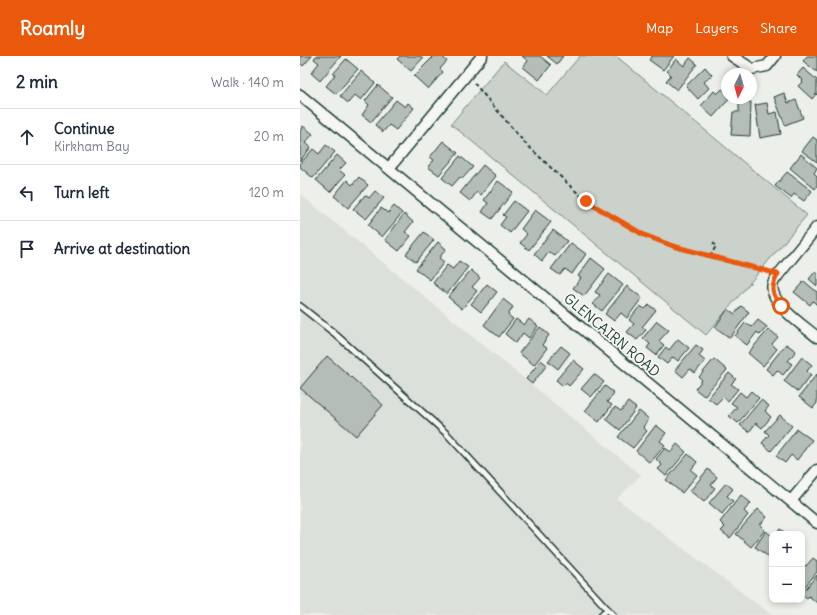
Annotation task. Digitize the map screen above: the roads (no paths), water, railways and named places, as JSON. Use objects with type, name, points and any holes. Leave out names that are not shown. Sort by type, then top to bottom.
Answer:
[{"type":"street","points":[[732,56],[752,69],[767,66],[775,56]]},
{"type":"street","points":[[389,168],[480,57]]},
{"type":"street","name":"GLENCAIRN ROAD","points":[[300,95],[817,523]]},
{"type":"street","points":[[817,227],[778,274],[774,282],[773,290],[775,298],[786,311],[817,337]]},
{"type":"street","points":[[791,501],[817,470]]},
{"type":"lane","points":[[300,306],[334,333],[447,434],[613,615]]},
{"type":"lane","points":[[601,615],[608,609]]}]
